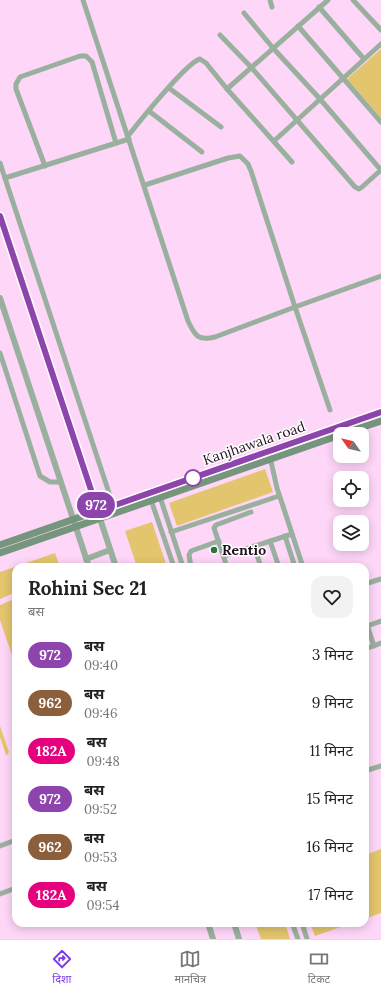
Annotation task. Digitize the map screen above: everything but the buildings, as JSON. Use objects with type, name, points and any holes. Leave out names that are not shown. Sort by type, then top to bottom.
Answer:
[{"type":"main road","name":"Kanjhawala road","points":[[0,553],[99,514],[160,497],[381,412]]},
{"type":"main road","name":"Kanjhawala road","points":[[363,427],[381,421]]},
{"type":"main road","name":"Kanjhawala road","points":[[99,514],[113,505],[333,436]]},
{"type":"main road","name":"Kanjhawala road","points":[[0,545],[74,523]]},
{"type":"street","points":[[83,0],[145,185],[188,320],[197,336],[203,339],[215,337],[381,276]]},
{"type":"street","points":[[270,0],[272,8]]},
{"type":"street","points":[[227,89],[326,0]]},
{"type":"street","points":[[353,0],[381,30]]},
{"type":"street","points":[[319,7],[364,59]]},
{"type":"street","points":[[220,35],[251,67],[298,120],[355,188],[359,189],[362,187],[381,170],[244,13]]},
{"type":"street","points":[[298,26],[381,122]]},
{"type":"street","points":[[274,141],[381,44]]},
{"type":"street","points":[[45,166],[18,96],[16,84],[20,77],[80,56],[86,56],[92,62],[116,143]]},
{"type":"street","points":[[5,178],[116,143],[128,137],[169,88],[192,64],[200,59],[206,63],[292,162]]},
{"type":"street","points":[[169,88],[221,127]]},
{"type":"street","points":[[149,111],[202,152]]},
{"type":"street","points":[[145,185],[237,156],[243,158],[248,164],[330,410]]},
{"type":"street","points":[[0,163],[113,505]]},
{"type":"street","points":[[0,216],[115,563]]},
{"type":"street","points":[[0,298],[88,563]]},
{"type":"street","points":[[0,353],[40,476],[50,482],[61,482]]},
{"type":"street","points":[[270,455],[279,496],[302,563]]},
{"type":"street","points":[[171,532],[279,496]]},
{"type":"street","points":[[160,497],[182,563]]},
{"type":"street","points":[[151,500],[173,563]]},
{"type":"street","points":[[226,563],[215,526],[251,512]]},
{"type":"street","points":[[224,556],[292,534]]},
{"type":"street","points":[[285,536],[294,563]]},
{"type":"street","points":[[270,541],[278,563]]},
{"type":"street","points":[[190,563],[189,555],[192,552],[219,542]]},
{"type":"street","points":[[254,546],[260,563]]},
{"type":"street","points":[[86,558],[110,550]]},
{"type":"street","points":[[369,582],[381,578]]},
{"type":"street","points":[[369,625],[381,621]]},
{"type":"street","points":[[369,632],[374,646]]},
{"type":"street","points":[[369,648],[381,643]]},
{"type":"street","points":[[369,770],[381,766]]},
{"type":"street","points":[[0,846],[12,842]]},
{"type":"street","points":[[0,894],[12,890]]},
{"type":"street","points":[[209,927],[213,939]]},
{"type":"street","points":[[235,927],[239,939]]},
{"type":"street","points":[[294,927],[298,939]]},
{"type":"street","points":[[303,927],[307,939]]},
{"type":"shaded area","points":[[381,49],[381,118],[347,79]]},
{"type":"shaded area","points":[[265,469],[273,492],[177,526],[169,503]]},
{"type":"shaded area","points":[[152,522],[166,563],[136,563],[125,531]]},
{"type":"shaded area","points":[[55,553],[59,563],[26,563]]},
{"type":"shaded area","points":[[12,568],[12,594],[0,599],[0,572]]},
{"type":"shaded area","points":[[12,600],[12,655],[0,620],[0,605]]},
{"type":"shaded area","points":[[0,726],[9,752],[7,755],[0,737]]},
{"type":"shaded area","points":[[381,849],[381,913],[369,918],[369,854]]},
{"type":"shaded area","points":[[256,927],[286,927],[290,939],[261,939]]},
{"type":"shaded area","points":[[312,927],[341,927],[315,936]]},
{"type":"bus line","name":"972","points":[[0,216],[98,511],[381,412]]},
{"type":"place","name":"Rentio","points":[[214,550]]}]
